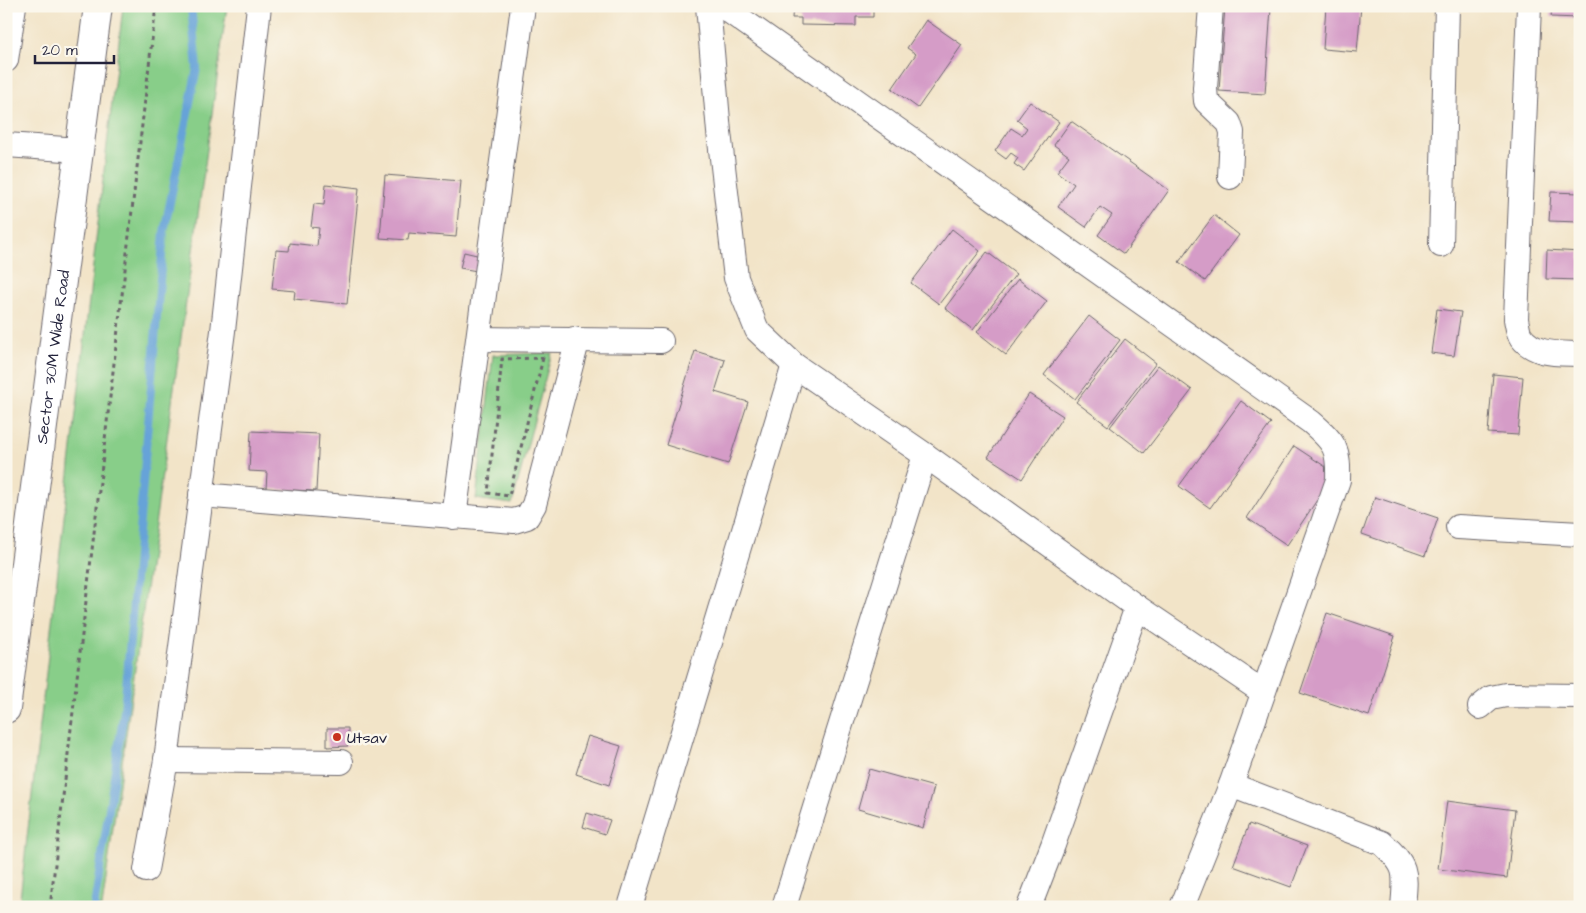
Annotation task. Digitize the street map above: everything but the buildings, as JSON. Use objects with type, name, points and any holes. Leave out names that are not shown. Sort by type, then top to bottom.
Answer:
[{"type":"main road","name":"Sector 30M Wide Road","points":[[6,709],[98,6]]},
{"type":"street","points":[[6,60],[14,6]]},
{"type":"street","points":[[146,870],[166,760],[223,331],[259,6]]},
{"type":"street","points":[[454,517],[523,6]]},
{"type":"street","points":[[708,6],[736,278],[757,330],[794,365],[925,455],[1137,607],[1263,692]]},
{"type":"street","points":[[722,6],[1311,422],[1329,438],[1339,458],[1338,480],[1232,785],[1182,907]]},
{"type":"street","points":[[1211,6],[1205,88],[1206,101],[1229,123],[1232,132],[1230,177]]},
{"type":"street","points":[[1441,245],[1447,6]]},
{"type":"street","points":[[1529,6],[1516,319],[1521,337],[1535,349],[1548,352],[1580,354]]},
{"type":"street","points":[[6,145],[80,150]]},
{"type":"street","points":[[479,339],[661,341]]},
{"type":"street","points":[[201,495],[454,517],[514,521],[527,518],[534,505],[574,356],[576,346],[574,339]]},
{"type":"street","points":[[630,907],[794,365]]},
{"type":"street","points":[[784,907],[925,455]]},
{"type":"street","points":[[1458,527],[1580,534]]},
{"type":"street","points":[[1029,907],[1053,845],[1137,607]]},
{"type":"street","points":[[1480,708],[1491,698],[1506,695],[1580,696]]},
{"type":"street","points":[[166,760],[341,762]]},
{"type":"street","points":[[1232,785],[1382,843],[1398,858],[1405,876],[1403,907]]},
{"type":"path","points":[[50,907],[156,6]]},
{"type":"path","points":[[543,358],[509,496],[488,493],[502,359],[543,358]]},
{"type":"green space","points":[[123,6],[227,6],[102,907],[19,907]]},
{"type":"green space","points":[[552,353],[512,504],[476,499],[493,355]]},
{"type":"waterway","points":[[94,907],[124,711],[164,232],[197,68],[191,6]]},
{"type":"place","name":"Utsav","points":[[337,737]]}]
